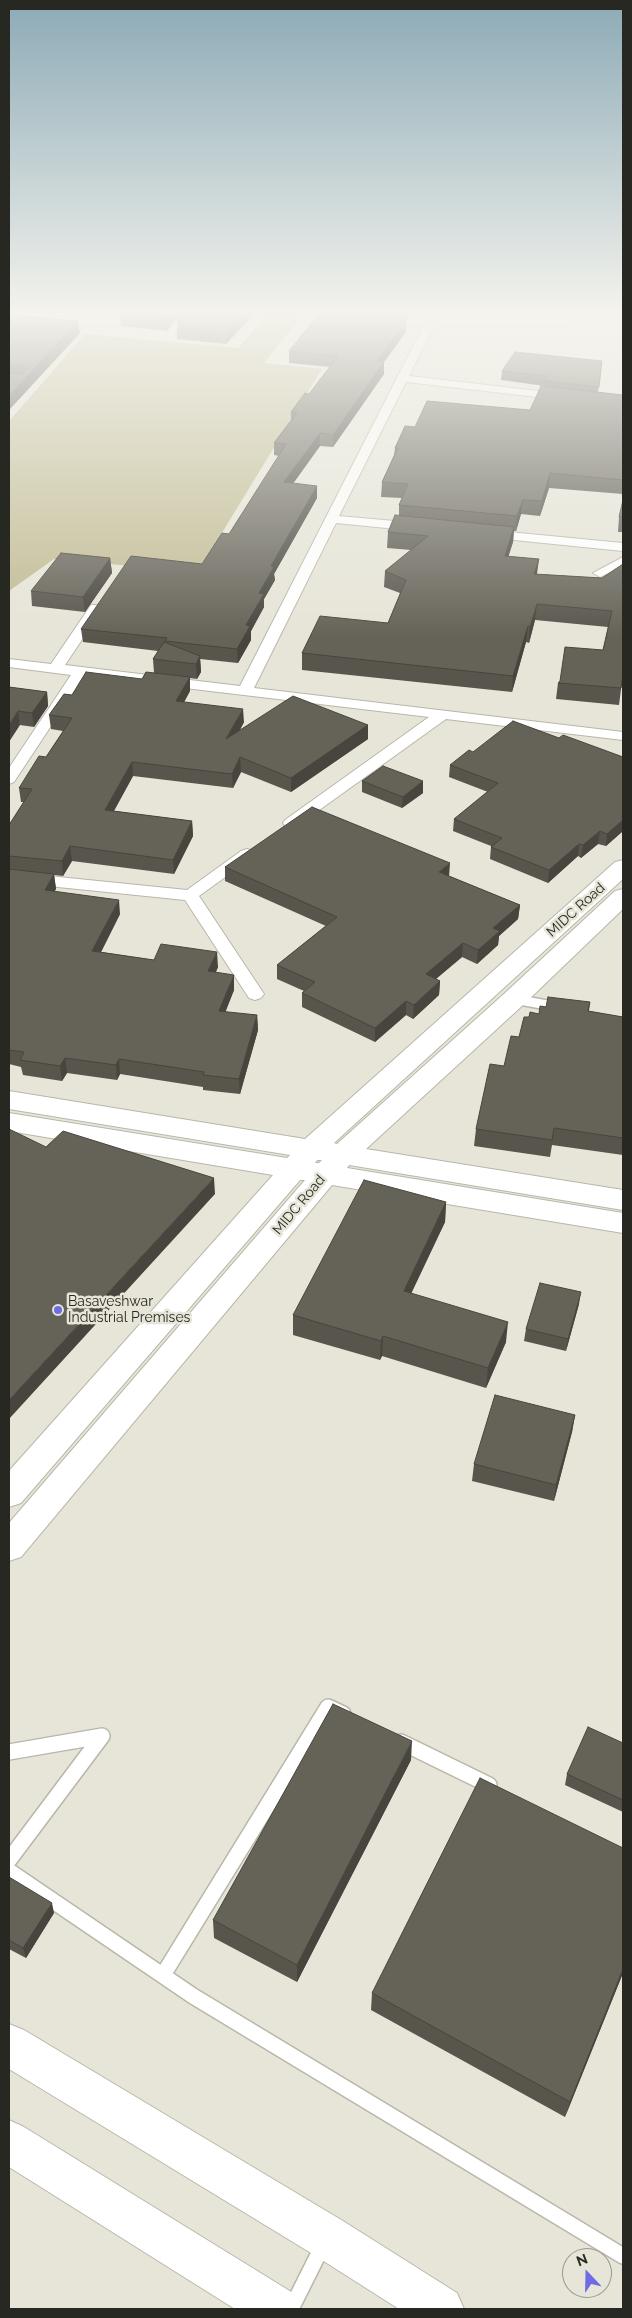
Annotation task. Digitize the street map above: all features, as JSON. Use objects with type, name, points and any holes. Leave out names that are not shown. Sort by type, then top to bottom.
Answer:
[{"type":"main road","name":"MIDC Road","points":[[9,1493],[201,1276],[292,1168],[623,867]]},
{"type":"main road","name":"MIDC Road","points":[[9,1547],[335,1164],[623,896]]},
{"type":"main road","points":[[9,1100],[311,1149],[335,1164],[623,1223]]},
{"type":"main road","points":[[9,1122],[292,1168],[335,1164],[623,1200]]},
{"type":"main road","points":[[201,1276],[229,1288]]},
{"type":"main road","points":[[9,2046],[327,2237],[440,2309]]},
{"type":"main road","points":[[9,2142],[277,2309]]},
{"type":"street","points":[[245,691],[381,421]]},
{"type":"street","points":[[332,519],[429,528]]},
{"type":"street","points":[[477,533],[623,547]]},
{"type":"street","points":[[600,573],[623,561]]},
{"type":"street","points":[[55,669],[105,596]]},
{"type":"street","points":[[9,663],[623,736]]},
{"type":"street","points":[[9,779],[80,672]]},
{"type":"street","points":[[277,833],[442,715]]},
{"type":"street","points":[[9,877],[190,895],[261,845]]},
{"type":"street","points":[[190,895],[254,994]]},
{"type":"lane","points":[[514,999],[568,1009]]},
{"type":"lane","points":[[163,1975],[328,1707],[355,1720]]},
{"type":"lane","points":[[9,1752],[102,1736],[9,1860]]},
{"type":"lane","points":[[391,1737],[498,1789]]},
{"type":"lane","points":[[9,1871],[201,2001],[623,2256]]},
{"type":"lane","points":[[291,2309],[327,2237]]},
{"type":"shaded area","points":[[9,421],[290,421],[198,572],[54,559],[9,591]]},
{"type":"building","points":[[291,421],[343,421],[333,435],[320,433],[284,482],[317,486],[271,566],[274,567],[259,593],[264,594],[246,625],[250,626],[237,649],[165,641],[167,638],[81,629],[131,556],[202,564],[222,533],[229,534],[286,444],[274,443]]},
{"type":"building","points":[[418,421],[623,421],[623,480],[550,473],[542,501],[523,500],[517,516],[399,505],[408,484],[382,482],[398,448],[395,448],[405,426],[415,427]]},
{"type":"building","points":[[623,500],[623,517],[619,517]]},
{"type":"building","points":[[395,515],[514,527],[505,556],[539,559],[534,574],[602,578],[623,564],[623,674],[621,688],[558,683],[560,681],[565,647],[603,650],[612,611],[537,604],[530,627],[528,626],[513,676],[302,653],[320,616],[388,623],[406,580],[385,571],[428,536],[388,532]]},
{"type":"building","points":[[61,553],[110,558],[83,597],[31,591]]},
{"type":"building","points":[[164,642],[200,656],[196,664],[153,659]]},
{"type":"building","points":[[86,672],[142,679],[146,672],[190,677],[176,701],[243,709],[226,739],[293,696],[368,725],[291,778],[240,757],[232,774],[132,762],[105,810],[192,821],[173,860],[70,846],[62,861],[9,856],[9,825],[32,789],[19,788],[39,756],[46,757],[72,718],[49,715],[64,694],[72,695]]},
{"type":"building","points":[[9,687],[47,692],[32,713],[18,711],[9,725]]},
{"type":"building","points":[[513,721],[559,738],[563,735],[623,757],[623,820],[607,834],[600,831],[583,845],[579,844],[549,870],[491,847],[502,838],[454,819],[498,783],[450,765],[469,750],[473,752]]},
{"type":"building","points":[[383,766],[423,781],[403,797],[362,781]]},
{"type":"building","points":[[312,807],[450,863],[439,872],[520,905],[493,928],[500,931],[478,950],[463,943],[426,974],[440,981],[414,1005],[406,1001],[375,1028],[302,993],[315,982],[277,965],[337,917],[225,867]]},
{"type":"building","points":[[9,869],[54,874],[45,890],[119,900],[92,951],[154,960],[161,944],[217,952],[208,971],[234,975],[219,1011],[257,1015],[239,1079],[203,1075],[204,1072],[119,1059],[116,1065],[65,1058],[60,1066],[20,1060],[24,1052],[9,1050]]},
{"type":"building","points":[[548,997],[590,1002],[588,1011],[623,1017],[623,1138],[554,1128],[552,1140],[476,1129],[490,1064],[504,1066],[511,1036],[519,1037],[524,1017],[529,1017],[530,1012],[539,1014],[540,1006],[546,1007]]},
{"type":"building","name":"Basaveshwar Industrial Premises","points":[[9,1129],[46,1147],[63,1131],[214,1178],[9,1400]]},
{"type":"building","points":[[364,1180],[446,1202],[404,1291],[508,1322],[488,1368],[383,1336],[381,1341],[293,1315]]},
{"type":"building","points":[[540,1283],[581,1292],[568,1339],[526,1329]]},
{"type":"building","points":[[495,1395],[575,1415],[556,1485],[474,1464]]},
{"type":"building","points":[[333,1704],[412,1741],[297,1965],[213,1920]]},
{"type":"building","points":[[588,1727],[623,1743],[623,1800],[567,1774]]},
{"type":"building","points":[[480,1778],[623,1848],[623,1969],[570,2102],[372,1993]]},
{"type":"building","points":[[9,1877],[52,1903],[23,1948],[9,1940]]},
{"type":"place","name":"Basaveshwar Industrial Premises","points":[[58,1310]]}]
